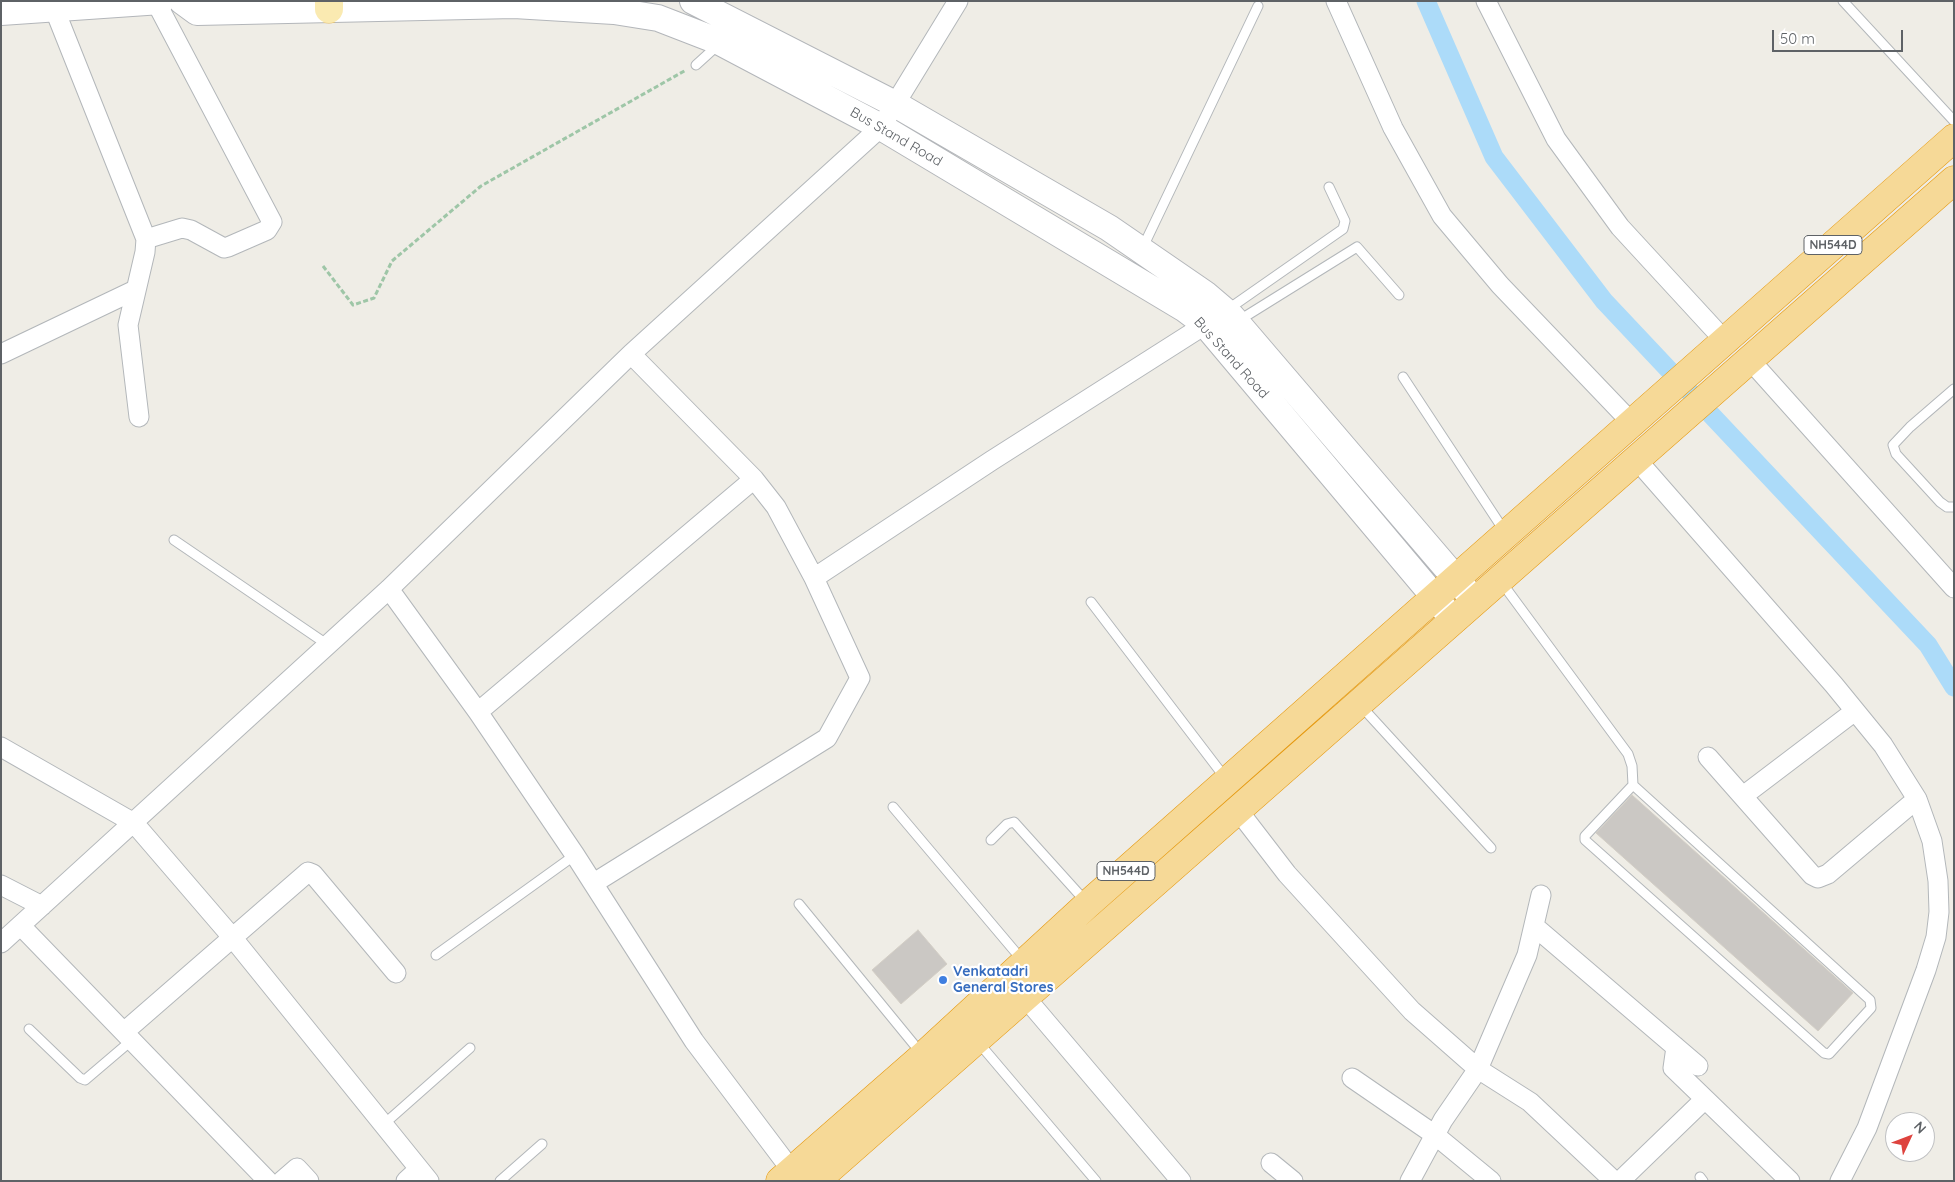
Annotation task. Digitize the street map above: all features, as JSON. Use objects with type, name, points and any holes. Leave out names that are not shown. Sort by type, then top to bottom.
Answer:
[{"type":"highway","name":"NH544D","points":[[813,1176],[923,1056],[1024,962],[1954,138]]},
{"type":"highway","name":"NH544D","points":[[813,1176],[976,1040],[1498,578],[1954,180]]},
{"type":"street","points":[[1,12],[161,1]]},
{"type":"street","name":"Bus Stand Road","points":[[182,1],[197,12],[329,5],[514,3],[639,13],[682,25],[727,32],[895,104],[1109,228],[1205,294],[1434,598],[1453,619]]},
{"type":"street","name":"Bus Stand Road","points":[[693,1],[727,32],[881,128],[1169,297],[1222,319],[1474,600]]},
{"type":"street","points":[[1,943],[389,589],[631,354],[881,128],[958,1]]},
{"type":"street","points":[[1336,1],[1393,128],[1442,216],[1500,285],[1641,415]]},
{"type":"street","points":[[1486,1],[1556,139],[1620,227],[1718,347]]},
{"type":"street","points":[[146,239],[182,228],[191,230],[224,248],[267,230],[272,222],[156,2]]},
{"type":"street","points":[[54,8],[146,239],[128,325],[139,417]]},
{"type":"street","points":[[1,354],[135,290]]},
{"type":"street","points":[[814,578],[991,461],[1222,319]]},
{"type":"street","points":[[594,883],[828,738],[860,678],[814,578],[776,507],[754,479],[631,354]]},
{"type":"street","points":[[1750,360],[1954,588]]},
{"type":"street","points":[[1636,459],[1855,711],[1883,746],[1917,799],[1932,841],[1938,881],[1939,912],[1936,937],[1926,970],[1867,1128],[1840,1181]]},
{"type":"street","points":[[478,712],[754,479]]},
{"type":"street","points":[[389,589],[478,712],[594,883],[694,1041],[813,1176]]},
{"type":"street","points":[[1743,796],[1855,711]]},
{"type":"street","points":[[1,747],[134,823],[232,937],[384,1125],[418,1177]]},
{"type":"street","points":[[1708,757],[1812,875],[1818,878],[1828,874],[1917,799]]},
{"type":"street","points":[[1237,810],[1287,874],[1412,1011],[1478,1069],[1530,1102],[1614,1181]]},
{"type":"street","points":[[128,1036],[232,937],[306,873],[311,872],[396,973]]},
{"type":"street","points":[[1,885],[42,906]]},
{"type":"street","points":[[1410,1181],[1435,1135],[1478,1069],[1527,955],[1541,895]]},
{"type":"street","points":[[21,926],[268,1181]]},
{"type":"street","points":[[1534,926],[1698,1066]]},
{"type":"street","points":[[1025,997],[1181,1181]]},
{"type":"street","points":[[1676,1047],[1673,1068],[1790,1181]]},
{"type":"street","points":[[1352,1078],[1435,1135],[1491,1181]]},
{"type":"street","points":[[1620,1181],[1705,1100]]},
{"type":"street","points":[[1271,1163],[1293,1181]]},
{"type":"street","points":[[282,1181],[297,1168],[309,1181]]},
{"type":"lane","points":[[1843,1],[1954,121]]},
{"type":"lane","points":[[1142,250],[1258,6]]},
{"type":"lane","points":[[696,65],[727,32]]},
{"type":"lane","points":[[1222,319],[1343,229],[1345,221],[1329,187]]},
{"type":"lane","points":[[1222,319],[1358,247],[1399,295]]},
{"type":"lane","points":[[1403,377],[1506,534]]},
{"type":"lane","points":[[1954,390],[1910,427],[1893,445],[1896,454],[1940,502],[1947,507],[1954,507]]},
{"type":"lane","points":[[174,540],[328,645]]},
{"type":"lane","points":[[1498,578],[1628,754],[1632,766],[1633,785],[1870,1000],[1871,1008],[1829,1054],[1824,1053],[1585,840],[1585,836],[1633,785]]},
{"type":"lane","points":[[1091,602],[1228,781]]},
{"type":"lane","points":[[1358,702],[1491,848]]},
{"type":"lane","points":[[893,806],[1024,962]]},
{"type":"lane","points":[[990,840],[1007,824],[1014,822],[1088,904]]},
{"type":"lane","points":[[436,956],[575,855]]},
{"type":"lane","points":[[799,904],[923,1056]]},
{"type":"lane","points":[[29,1029],[80,1078],[85,1080],[128,1036]]},
{"type":"lane","points":[[976,1040],[1096,1181]]},
{"type":"lane","points":[[384,1125],[470,1048]]},
{"type":"lane","points":[[500,1181],[542,1144]]},
{"type":"path","points":[[323,266],[353,305],[374,298],[392,261],[481,186],[696,65]]},
{"type":"building","points":[[1632,795],[1853,993],[1818,1031],[1596,833]]},
{"type":"building","points":[[918,930],[947,964],[901,1004],[872,970]]},
{"type":"waterway","points":[[1426,1],[1494,157],[1604,301],[1928,645],[1954,687]]},
{"type":"place","name":"Venkatadri General Stores","points":[[943,980]]}]
